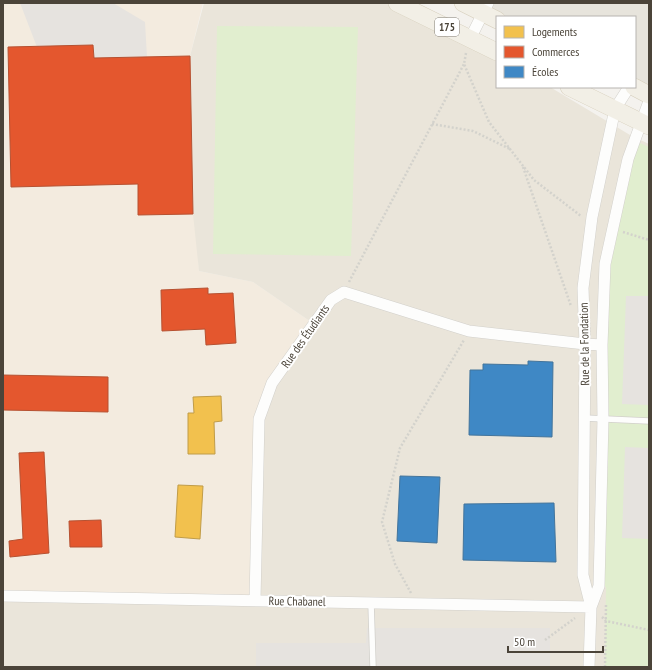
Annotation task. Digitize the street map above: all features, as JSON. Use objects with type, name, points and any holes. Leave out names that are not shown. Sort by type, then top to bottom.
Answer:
[{"type":"main road","name":"175","points":[[398,3],[496,52]]},
{"type":"main road","name":"175","points":[[463,3],[489,12]]},
{"type":"main road","points":[[571,88],[645,124]]},
{"type":"main road","points":[[636,88],[649,95]]},
{"type":"street","points":[[470,39],[489,12]]},
{"type":"street","name":"Rue de la Fondation","points":[[589,667],[590,606],[583,574],[585,344],[583,288],[591,224],[615,109],[628,88]]},
{"type":"street","name":"Rue de la Fondation","points":[[590,606],[599,586],[602,344],[605,264],[628,159],[645,124],[649,101]]},
{"type":"street","points":[[344,292],[469,331],[585,344],[602,344]]},
{"type":"street","name":"Rue des Étudiants","points":[[255,600],[259,419],[272,383],[331,300],[344,292]]},
{"type":"street","name":"Rue Chabanel","points":[[3,596],[590,606]]},
{"type":"lane","points":[[584,418],[649,421]]},
{"type":"lane","points":[[371,603],[373,667]]},
{"type":"path","points":[[344,292],[464,64],[470,39]]},
{"type":"path","points":[[464,64],[489,122],[534,180],[591,224]]},
{"type":"path","points":[[432,124],[473,131],[510,149]]},
{"type":"path","points":[[522,164],[572,306]]},
{"type":"path","points":[[613,229],[649,240]]},
{"type":"path","points":[[417,603],[395,564],[382,522],[400,448],[469,331]]},
{"type":"path","points":[[599,586],[606,587],[605,667]]},
{"type":"path","points":[[545,640],[590,606],[606,621],[649,630]]},
{"type":"shaded area","points":[[3,3],[203,3],[190,56],[199,271],[253,282],[314,324],[255,600],[3,596]]},
{"type":"shaded area","points":[[20,3],[113,3],[145,22],[147,57],[94,58],[93,45],[37,47]]},
{"type":"shaded area","points":[[204,3],[397,3],[496,54],[496,88],[552,88],[630,135],[649,144],[649,667],[3,667],[3,596],[255,600],[259,419],[272,383],[314,324],[253,282],[199,271],[193,214],[190,56]]},
{"type":"shaded area","points":[[488,3],[649,3],[649,95],[636,88],[636,16],[496,16]]},
{"type":"shaded area","points":[[626,296],[649,296],[649,405],[622,404]]},
{"type":"shaded area","points":[[625,447],[649,448],[649,539],[622,538]]},
{"type":"shaded area","points":[[367,628],[550,628],[550,667],[256,667],[256,643],[366,643]]},
{"type":"green space","points":[[217,26],[358,27],[351,256],[213,254]]},
{"type":"green space","points":[[635,141],[649,147],[649,667],[605,667],[606,587],[599,586],[605,264]]},
{"type":"building: Logements","points":[[221,396],[222,421],[214,422],[215,454],[188,454],[188,413],[194,413],[193,397]]},
{"type":"building: Logements","points":[[178,485],[203,486],[200,539],[175,537]]},
{"type":"building: Commerces","points":[[93,45],[94,58],[190,56],[193,214],[138,215],[138,184],[11,187],[8,47]]},
{"type":"building: Commerces","points":[[208,288],[208,294],[233,293],[236,343],[206,345],[205,329],[162,331],[161,290]]},
{"type":"building: Commerces","points":[[3,375],[108,377],[108,412],[3,410]]},
{"type":"building: Commerces","points":[[44,452],[49,553],[10,557],[9,541],[23,539],[19,453]]},
{"type":"building: Commerces","points":[[101,520],[102,547],[70,547],[69,521]]},
{"type":"building: Écoles","points":[[528,361],[553,362],[552,437],[469,435],[470,370],[483,370],[483,364],[528,365]]},
{"type":"building: Écoles","points":[[400,476],[440,477],[437,543],[397,541]]},
{"type":"building: Écoles","points":[[554,503],[556,562],[463,560],[464,504]]}]
